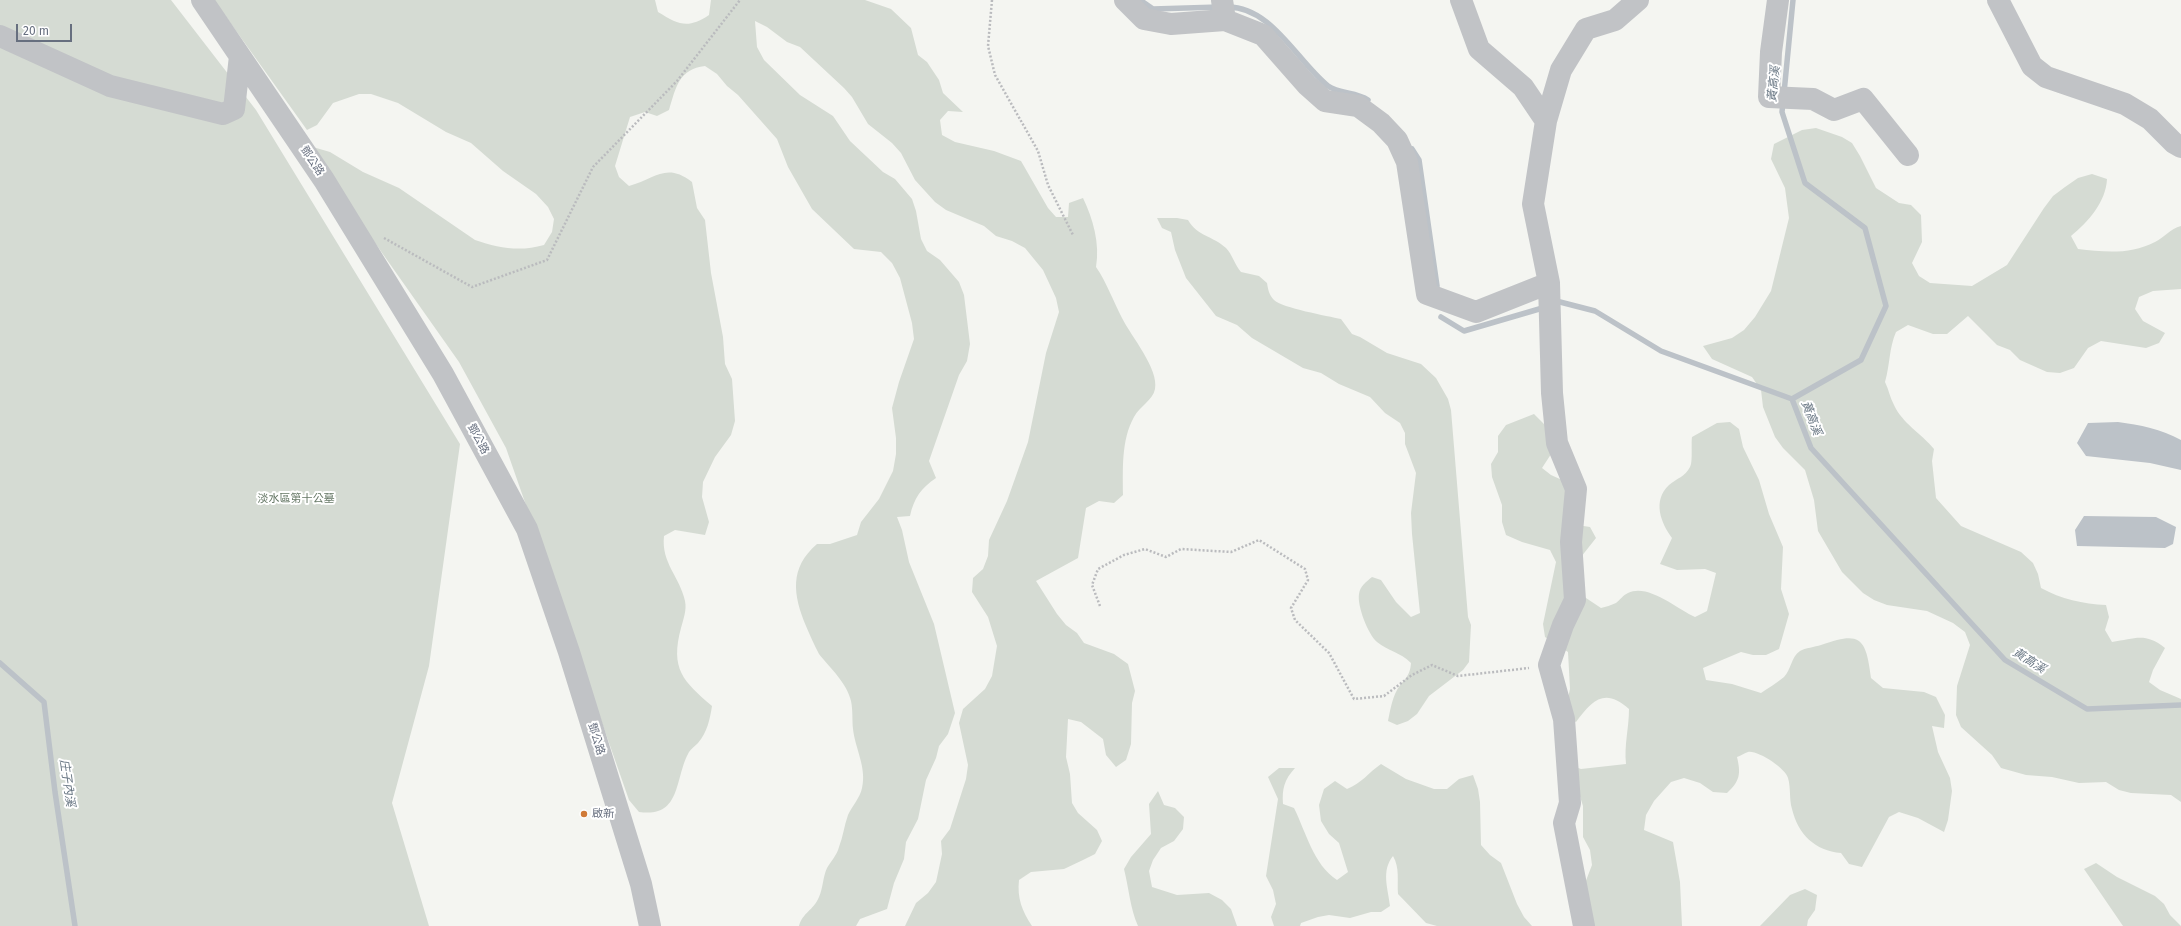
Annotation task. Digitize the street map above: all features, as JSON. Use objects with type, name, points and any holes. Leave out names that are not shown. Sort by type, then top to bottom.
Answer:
[{"type":"street","name":"鄧公路","points":[[202,0],[324,180],[443,374],[527,529],[568,652],[641,884],[650,926]]},
{"type":"street","points":[[1125,0],[1144,19],[1171,24],[1224,10],[1263,35],[1307,85],[1325,101],[1358,106],[1381,123],[1397,140],[1407,162],[1427,294],[1476,312],[1549,283]]},
{"type":"street","points":[[1461,0],[1479,49],[1523,86],[1546,121]]},
{"type":"street","points":[[1584,926],[1564,823],[1570,803],[1564,719],[1550,665],[1563,625],[1576,600],[1571,542],[1576,489],[1557,443],[1552,393],[1549,283],[1533,204],[1546,121],[1561,70],[1586,29],[1614,20],[1638,0]]},
{"type":"street","points":[[1778,0],[1771,52],[1769,97],[1813,99],[1834,110],[1863,99],[1908,155]]},
{"type":"street","points":[[1998,0],[2032,66],[2046,77],[2125,104],[2150,119],[2174,143],[2181,147]]},
{"type":"street","points":[[0,36],[110,86],[223,114],[234,109],[240,56]]},
{"type":"path","points":[[379,235],[472,287],[547,260],[593,167],[677,81],[740,0]]},
{"type":"path","points":[[992,0],[988,46],[995,75],[1038,150],[1048,185],[1073,235]]},
{"type":"path","points":[[1100,606],[1092,585],[1098,569],[1124,555],[1144,549],[1166,557],[1180,549],[1231,552],[1259,540],[1305,569],[1308,580],[1291,608],[1295,620],[1329,654],[1354,699],[1384,696],[1412,675],[1432,665],[1458,676],[1550,665]]},
{"type":"green space","name":"淡水區第十公墓","points":[[0,0],[171,0],[256,110],[460,444],[429,666],[392,803],[429,926],[0,926]]},
{"type":"green space","points":[[214,0],[655,0],[658,12],[672,20],[689,24],[709,15],[711,0],[865,0],[891,9],[911,28],[918,55],[927,62],[939,80],[943,93],[963,112],[948,111],[940,120],[942,135],[955,142],[994,151],[1021,161],[1048,208],[1056,217],[1068,217],[1069,203],[1083,198],[1095,231],[1097,249],[1096,267],[1122,318],[1149,362],[1155,381],[1155,389],[1149,400],[1134,417],[1127,435],[1124,455],[1123,495],[1114,503],[1099,501],[1086,508],[1078,558],[1036,581],[1057,614],[1066,625],[1077,633],[1084,643],[1114,654],[1128,664],[1135,691],[1132,703],[1131,744],[1126,760],[1116,767],[1106,755],[1103,739],[1081,722],[1068,719],[1066,757],[1070,774],[1072,803],[1078,813],[1097,830],[1102,841],[1095,854],[1064,869],[1031,872],[1019,880],[1021,904],[1025,915],[1032,926],[905,926],[916,903],[928,893],[936,882],[942,854],[941,841],[950,829],[966,779],[968,765],[959,723],[963,709],[985,689],[992,676],[997,646],[988,617],[972,592],[973,578],[983,569],[988,556],[989,540],[1007,501],[1028,442],[1046,353],[1059,312],[1056,298],[1043,270],[1025,248],[1012,241],[996,236],[984,226],[946,210],[935,202],[915,180],[901,153],[892,143],[868,124],[852,97],[844,88],[800,47],[787,42],[767,27],[755,21],[757,47],[764,60],[800,95],[833,116],[850,141],[883,172],[895,179],[912,199],[916,211],[921,239],[927,251],[940,260],[959,282],[964,295],[970,344],[967,361],[959,375],[929,461],[936,478],[919,494],[910,516],[897,517],[902,530],[909,562],[934,624],[955,713],[948,734],[939,746],[936,758],[926,780],[918,819],[906,842],[904,859],[894,883],[887,909],[860,919],[856,926],[799,926],[803,918],[817,902],[827,868],[838,850],[842,839],[848,815],[860,795],[863,773],[854,736],[852,704],[849,694],[838,676],[819,654],[814,644],[798,603],[796,582],[802,563],[808,553],[817,544],[830,544],[857,535],[861,522],[879,499],[893,471],[896,454],[896,438],[892,408],[899,382],[914,339],[912,323],[900,278],[892,263],[881,252],[854,249],[812,209],[788,167],[777,139],[738,95],[727,86],[717,74],[705,66],[689,71],[684,75],[680,80],[674,94],[669,110],[657,116],[645,112],[630,117],[615,166],[619,177],[629,186],[654,176],[667,173],[675,173],[692,182],[697,208],[705,220],[711,273],[723,337],[725,364],[732,379],[735,421],[731,435],[715,457],[703,482],[702,497],[709,522],[705,535],[675,530],[664,536],[665,554],[683,592],[686,608],[678,642],[678,664],[682,673],[693,689],[712,706],[709,721],[701,739],[689,752],[670,803],[663,809],[653,812],[639,812],[629,800],[506,448],[459,362],[306,145],[330,152],[363,172],[399,188],[475,240],[492,245],[518,249],[544,245],[552,232],[554,219],[548,207],[536,194],[503,171],[471,143],[446,132],[398,103],[371,94],[359,94],[333,103],[317,125],[307,130]]},
{"type":"green space","points":[[1816,128],[1842,137],[1852,143],[1876,188],[1899,203],[1911,205],[1921,215],[1922,242],[1912,263],[1919,276],[1930,283],[1972,286],[2007,265],[2053,196],[2078,178],[2092,174],[2107,179],[2106,187],[2100,203],[2090,218],[2071,236],[2078,249],[2117,252],[2136,249],[2155,242],[2181,226],[2181,289],[2153,291],[2139,297],[2135,309],[2143,321],[2165,333],[2159,343],[2146,348],[2101,341],[2088,348],[2074,368],[2060,373],[2047,372],[2020,360],[2010,350],[1997,345],[1968,316],[1947,334],[1933,334],[1908,325],[1896,332],[1892,344],[1885,382],[1893,402],[1902,417],[1934,449],[1932,461],[1936,498],[1961,526],[2021,552],[2033,563],[2038,574],[2041,588],[2072,600],[2106,605],[2109,617],[2105,630],[2112,642],[2134,638],[2146,638],[2165,648],[2153,670],[2149,682],[2160,690],[2181,699],[2181,802],[2171,795],[2131,793],[2119,790],[2106,782],[2079,783],[2052,777],[2026,775],[2001,768],[1992,755],[1961,727],[1956,715],[1957,686],[1970,645],[1965,632],[1953,623],[1927,611],[1887,605],[1874,600],[1863,593],[1842,572],[1818,531],[1814,500],[1805,470],[1783,448],[1775,437],[1763,407],[1761,390],[1752,377],[1712,359],[1703,346],[1732,338],[1744,330],[1755,317],[1771,291],[1789,218],[1785,188],[1771,159],[1774,144],[1802,130]]},
{"type":"green space","points":[[1157,218],[1177,218],[1188,220],[1201,233],[1226,248],[1241,272],[1259,276],[1267,283],[1271,296],[1279,303],[1295,309],[1341,319],[1352,334],[1387,353],[1421,364],[1436,378],[1448,399],[1451,410],[1468,617],[1471,625],[1469,662],[1463,670],[1429,696],[1417,714],[1408,721],[1397,725],[1388,721],[1394,697],[1397,690],[1408,675],[1411,663],[1403,656],[1377,642],[1370,633],[1364,620],[1359,599],[1361,589],[1372,577],[1381,580],[1396,602],[1411,617],[1420,613],[1411,513],[1416,473],[1405,444],[1405,433],[1400,423],[1385,413],[1370,397],[1339,384],[1321,373],[1303,368],[1252,338],[1237,325],[1216,316],[1186,278],[1175,250],[1171,232],[1162,228]]},
{"type":"green space","points":[[1534,414],[1544,424],[1557,445],[1542,468],[1551,475],[1562,480],[1577,525],[1590,527],[1596,538],[1581,557],[1580,594],[1601,608],[1616,603],[1628,593],[1644,591],[1662,598],[1695,617],[1707,611],[1716,573],[1705,569],[1677,570],[1660,564],[1672,538],[1664,526],[1660,512],[1661,498],[1669,485],[1683,475],[1690,467],[1692,437],[1717,423],[1730,422],[1739,429],[1743,447],[1759,480],[1769,514],[1783,547],[1781,589],[1789,614],[1779,649],[1766,655],[1753,655],[1741,652],[1703,668],[1706,680],[1732,684],[1761,693],[1784,677],[1800,651],[1845,638],[1853,638],[1859,641],[1867,654],[1871,678],[1883,688],[1924,692],[1936,697],[1945,715],[1944,728],[1932,726],[1938,752],[1950,778],[1952,791],[1948,820],[1944,832],[1918,818],[1899,812],[1889,817],[1862,867],[1849,864],[1841,853],[1823,849],[1809,840],[1803,833],[1795,818],[1791,805],[1788,778],[1786,774],[1777,765],[1765,757],[1753,752],[1748,752],[1737,757],[1739,773],[1737,781],[1727,793],[1713,792],[1700,783],[1684,778],[1671,782],[1654,801],[1646,815],[1644,830],[1673,842],[1680,882],[1682,926],[1584,926],[1582,891],[1592,865],[1590,850],[1583,837],[1583,806],[1570,765],[1581,769],[1626,764],[1629,709],[1620,702],[1606,698],[1593,702],[1576,722],[1564,716],[1570,689],[1568,652],[1545,637],[1543,624],[1556,562],[1550,550],[1522,542],[1506,535],[1502,522],[1502,505],[1492,477],[1491,464],[1498,452],[1498,436],[1506,425]]},
{"type":"green space","points":[[1381,764],[1406,779],[1434,789],[1447,789],[1459,779],[1473,775],[1478,789],[1480,802],[1481,845],[1490,855],[1501,863],[1517,904],[1524,917],[1532,926],[1437,926],[1426,923],[1398,894],[1397,865],[1393,856],[1389,862],[1386,874],[1390,906],[1381,912],[1371,912],[1350,918],[1329,915],[1301,923],[1300,926],[1274,926],[1271,917],[1276,904],[1273,890],[1266,876],[1278,799],[1268,777],[1279,768],[1295,768],[1284,785],[1283,804],[1294,808],[1316,857],[1337,880],[1348,872],[1339,843],[1329,834],[1321,821],[1319,805],[1324,789],[1335,781],[1347,789],[1352,787]]},
{"type":"green space","points":[[1158,791],[1164,805],[1175,808],[1184,817],[1183,829],[1174,841],[1161,848],[1153,860],[1149,871],[1152,887],[1177,895],[1209,893],[1222,900],[1231,909],[1237,926],[1138,926],[1131,905],[1124,869],[1131,857],[1151,834],[1149,804]]},
{"type":"green space","points":[[2096,863],[2117,877],[2155,896],[2164,904],[2170,915],[2181,926],[2123,926],[2084,869]]},
{"type":"green space","points":[[1805,889],[1817,895],[1815,910],[1808,920],[1807,926],[1760,926],[1790,895]]},
{"type":"shaded area","points":[[2118,422],[2150,428],[2181,440],[2181,470],[2150,463],[2086,456],[2077,443],[2088,423]]},
{"type":"shaded area","points":[[2084,516],[2156,517],[2176,527],[2173,544],[2165,548],[2077,546],[2075,530]]},
{"type":"waterway","points":[[1140,0],[1153,9],[1219,7]]},
{"type":"waterway","name":"黃高溪","points":[[1784,93],[1793,0]]},
{"type":"waterway","points":[[1227,7],[1243,9],[1257,15],[1270,25],[1332,89],[1363,97],[1368,100]]},
{"type":"waterway","name":"黃高溪","points":[[1783,102],[1782,112],[1805,183],[1865,228],[1886,306],[1861,360],[1792,399]]},
{"type":"waterway","points":[[1412,149],[1419,160],[1437,286]]},
{"type":"waterway","points":[[1554,304],[1560,302],[1595,311],[1661,351],[1792,399]]},
{"type":"waterway","points":[[1441,317],[1464,331],[1546,307]]},
{"type":"waterway","name":"黃高溪","points":[[1792,399],[1811,448],[2005,660],[2087,709],[2181,705]]},
{"type":"waterway","name":"庄子內溪","points":[[0,663],[44,702],[55,792],[75,926]]},
{"type":"place","name":"啟新","points":[[584,814]]}]
